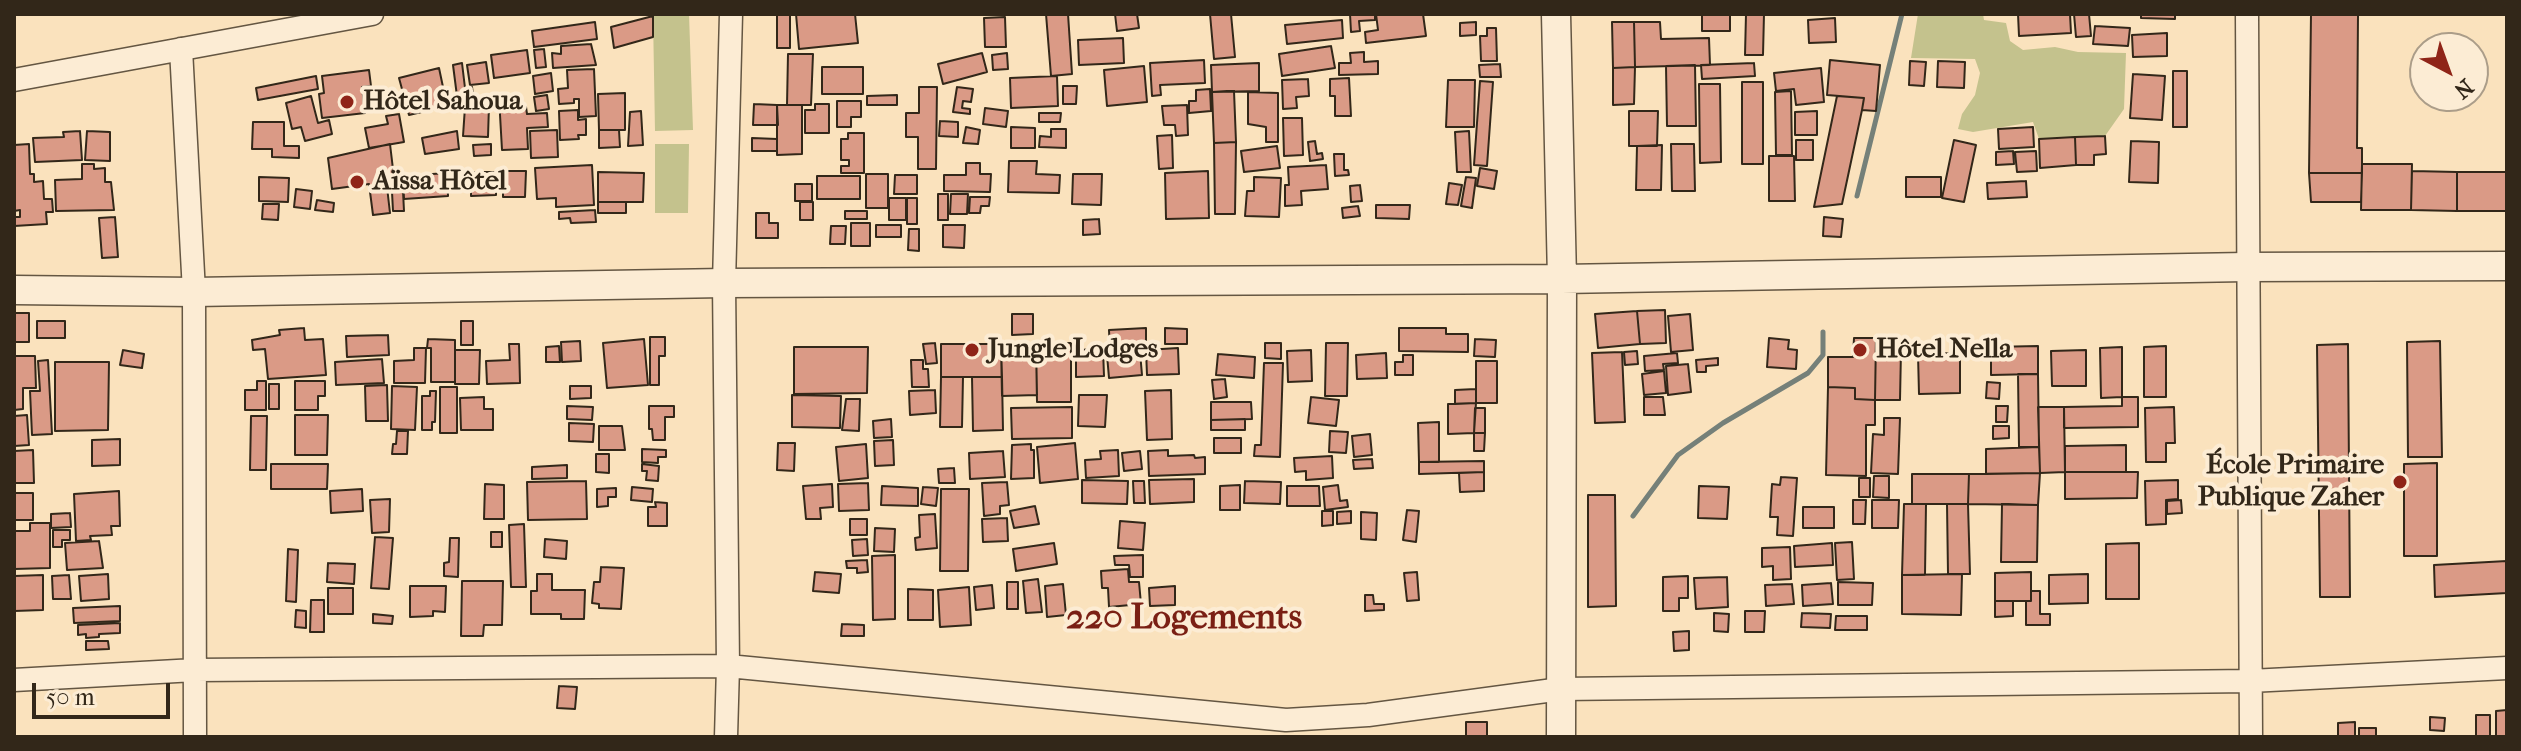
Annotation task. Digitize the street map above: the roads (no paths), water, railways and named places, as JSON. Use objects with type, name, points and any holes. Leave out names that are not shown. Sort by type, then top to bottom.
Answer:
[{"type":"street","points":[[14,80],[372,14]]},
{"type":"street","points":[[726,737],[724,283],[731,14]]},
{"type":"street","points":[[1556,14],[1562,279],[1561,737]]},
{"type":"street","points":[[2247,14],[2251,737]]},
{"type":"street","points":[[181,49],[194,292],[195,737]]},
{"type":"street","points":[[14,290],[194,292],[724,283],[1562,279],[2246,267],[2507,266]]},
{"type":"street","points":[[14,680],[195,670],[728,666],[1286,720],[1368,715],[1561,689],[2250,681],[2507,668]]},
{"type":"waterway","points":[[1857,196],[1902,14]]},
{"type":"waterway","points":[[1633,516],[1678,455],[1723,423],[1808,373],[1823,355],[1823,332]]},
{"type":"place","name":"Hôtel Sahoua","points":[[347,102]]},
{"type":"place","name":"Aïssa Hôtel","points":[[357,182]]},
{"type":"place","name":"Jungle Lodges","points":[[972,350]]},
{"type":"place","name":"Hôtel Nella","points":[[1860,350]]},
{"type":"place","name":"École Primaire Publique Zaher","points":[[2400,482]]},
{"type":"district","name":"220 Logements","points":[[1184,619]]}]
